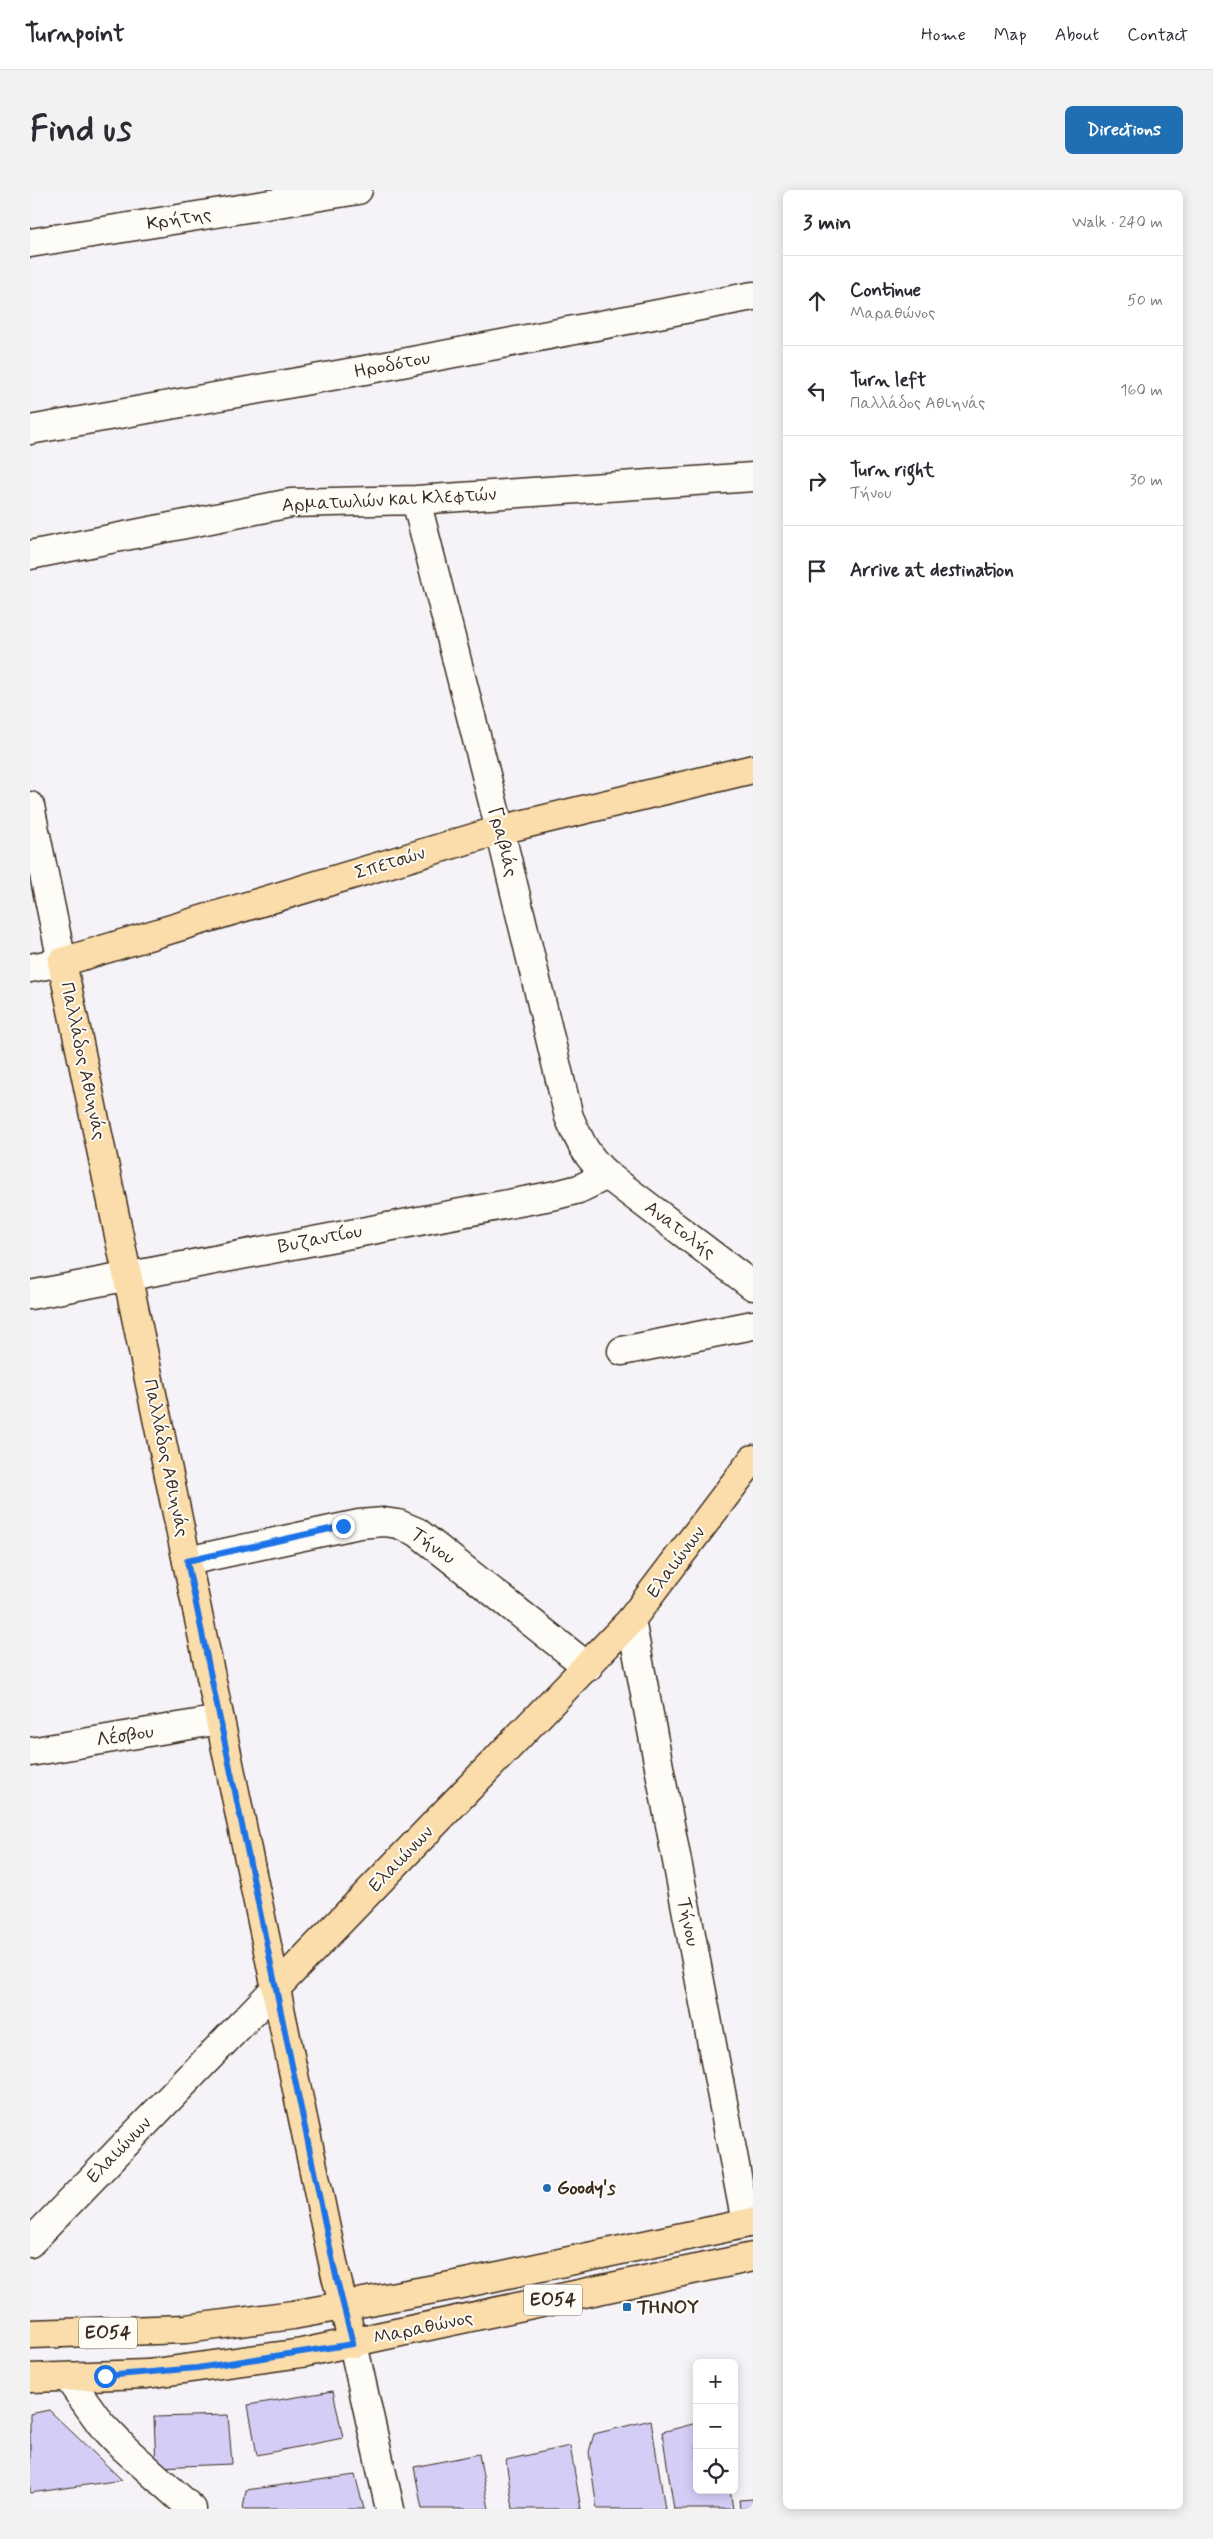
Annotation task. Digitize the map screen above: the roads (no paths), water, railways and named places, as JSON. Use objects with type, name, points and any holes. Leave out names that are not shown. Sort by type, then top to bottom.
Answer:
[{"type":"main road","name":"Σπετσών","points":[[62,962],[500,830],[753,769]]},
{"type":"main road","name":"Παλλάδος Αθιηνάς","points":[[62,962],[276,1988],[353,2344]]},
{"type":"main road","name":"Ελαιώνων","points":[[276,1988],[588,1668],[631,1620],[753,1459]]},
{"type":"main road","name":"Μαραθώνος","points":[[30,2334],[186,2329],[257,2321],[456,2285],[749,2223]]},
{"type":"main road","name":"Μαραθώνος","points":[[30,2378],[68,2378],[197,2368],[353,2344],[753,2258]]},
{"type":"street","name":"Κρήτης","points":[[30,242],[358,190]]},
{"type":"street","name":"Ηροδότου","points":[[30,430],[365,370],[753,296]]},
{"type":"street","name":"Αρματωλών και Κλεφτών","points":[[30,555],[291,503],[416,500],[753,477]]},
{"type":"street","name":"Γραβιάς","points":[[416,500],[500,830],[569,1117],[582,1148],[589,1159],[607,1175]]},
{"type":"street","name":"Παλλάδος Αθιηνάς","points":[[30,806],[62,962]]},
{"type":"street","name":"Σπετσών","points":[[30,968],[62,962]]},
{"type":"street","name":"Βυζαντίου","points":[[30,1295],[128,1278],[374,1228],[556,1195],[594,1183],[607,1175]]},
{"type":"street","name":"Ανατολής","points":[[607,1175],[753,1286]]},
{"type":"street","points":[[622,1351],[753,1325]]},
{"type":"street","name":"Τήνου","points":[[187,1561],[343,1526],[384,1522],[398,1524],[417,1532],[588,1668]]},
{"type":"street","name":"Τήνου","points":[[631,1620],[749,2223]]},
{"type":"street","name":"Λέσβου","points":[[30,1752],[220,1720]]},
{"type":"street","name":"Ελαιώνων","points":[[30,2243],[276,1988]]},
{"type":"street","points":[[353,2344],[390,2509]]},
{"type":"street","points":[[68,2378],[112,2436],[155,2478],[192,2509]]},
{"type":"place","name":"Goody's","points":[[547,2188]]},
{"type":"place","name":"ΤΗΝΟΥ","points":[[627,2307]]}]
